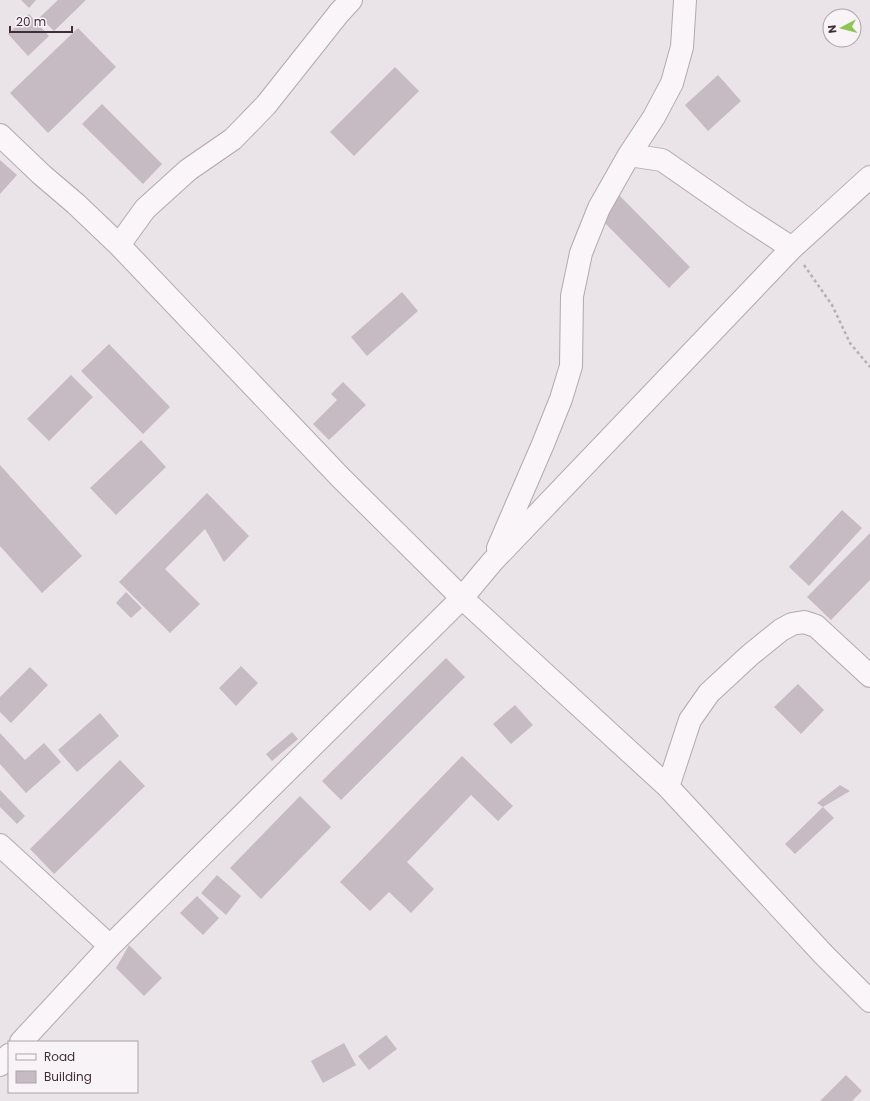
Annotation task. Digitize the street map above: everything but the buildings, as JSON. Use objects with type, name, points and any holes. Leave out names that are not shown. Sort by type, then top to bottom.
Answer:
[{"type":"street","points":[[119,245],[145,209],[188,170],[233,139],[266,105],[351,0]]},
{"type":"street","points":[[492,562],[543,444],[561,399],[571,366],[572,296],[581,253],[599,208],[629,155],[654,117],[672,83],[682,47],[685,0]]},
{"type":"street","points":[[0,135],[119,245],[341,478],[462,598],[668,786],[824,955],[870,1001]]},
{"type":"street","points":[[629,155],[662,160],[741,215],[792,248]]},
{"type":"street","points":[[22,1041],[110,946],[462,598],[492,562],[792,248],[870,177]]},
{"type":"street","points":[[668,786],[690,720],[709,693],[750,655],[781,630],[792,624],[804,622],[816,626],[870,676]]},
{"type":"street","points":[[0,845],[110,946]]},
{"type":"street","points":[[0,1065],[8,1056]]},
{"type":"path","points":[[792,248],[832,305],[850,343],[870,367]]}]
